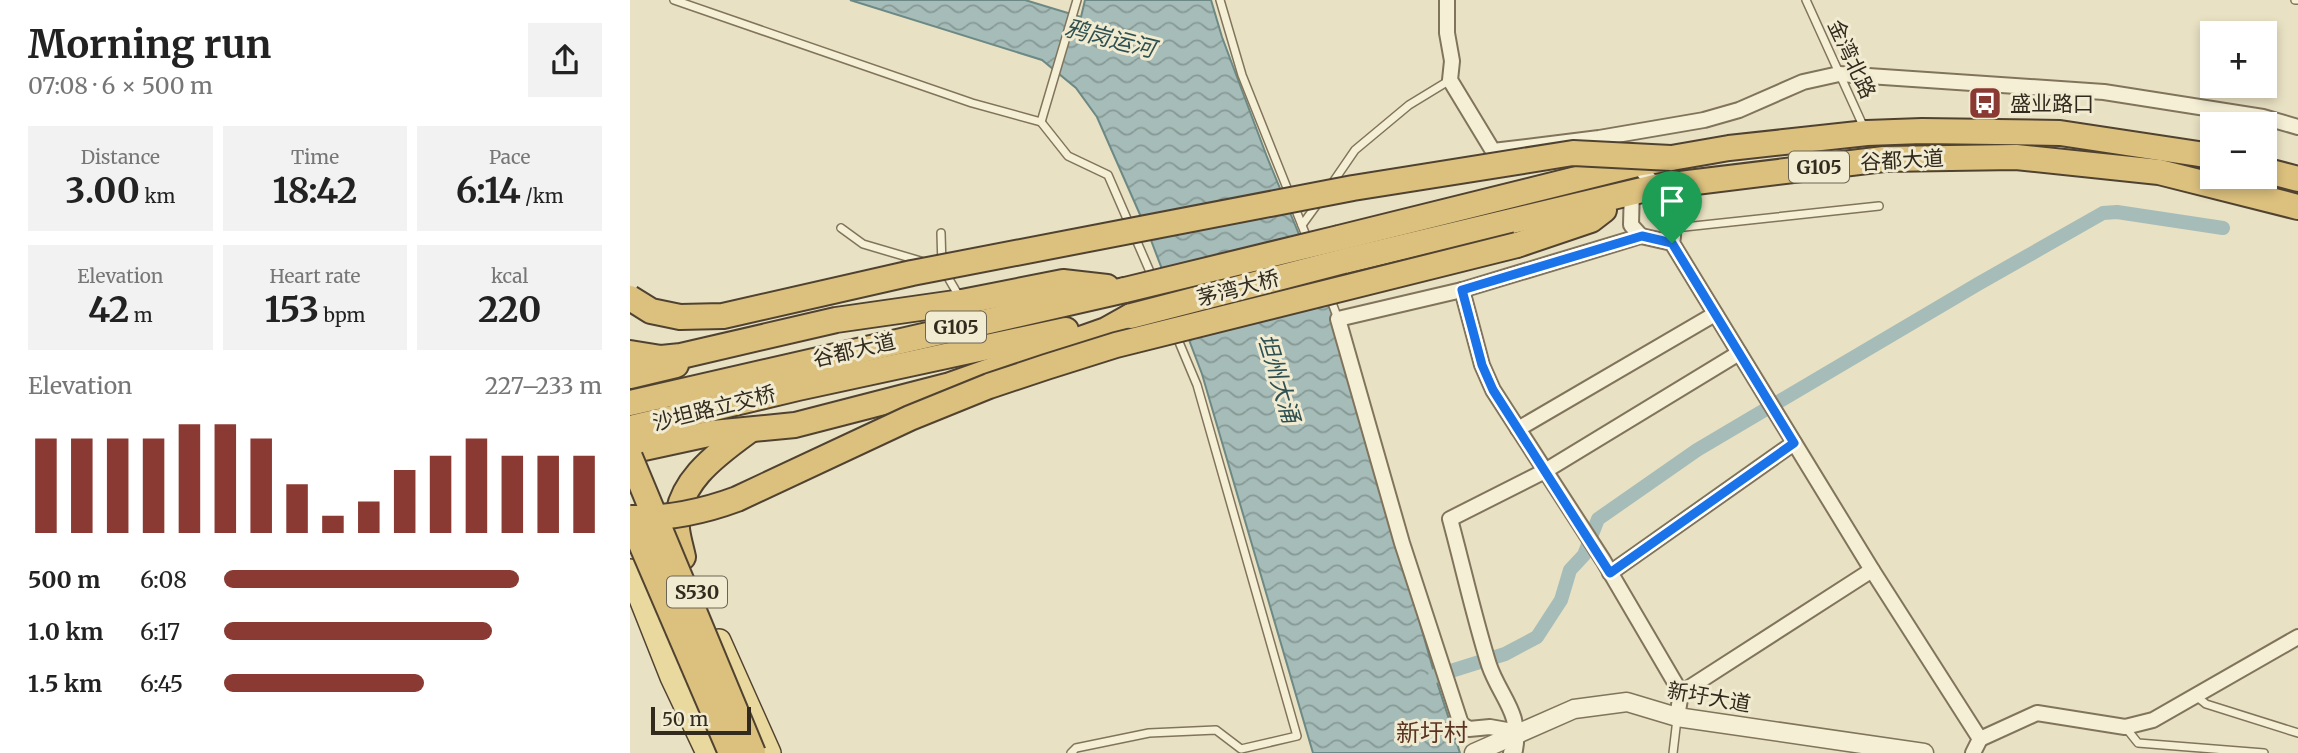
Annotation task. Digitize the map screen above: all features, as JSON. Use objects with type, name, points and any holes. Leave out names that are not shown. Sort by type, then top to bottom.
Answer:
[{"type":"highway","name":"谷都大道","points":[[1341,250],[1637,164],[1729,148],[1867,133],[1922,131],[2060,134],[2200,154]]},
{"type":"highway","points":[[630,298],[651,311],[680,317],[723,316],[938,267],[1366,186],[1573,153],[1671,158]]},
{"type":"highway","name":"谷都大道","points":[[1341,250],[1655,187],[1884,159],[2016,157],[2159,172],[2298,206]]},
{"type":"highway","points":[[2277,173],[2298,179]]},
{"type":"highway","points":[[731,753],[630,518],[687,515],[716,507],[910,418],[989,386],[1116,345],[1517,245],[1591,220],[1625,195]]},
{"type":"highway","name":"茅湾大桥","points":[[1125,289],[1341,250]]},
{"type":"highway","name":"茅湾大桥","points":[[1131,316],[1341,250]]},
{"type":"highway","points":[[630,353],[662,358],[719,348],[836,320],[962,302],[1063,282],[1125,289]]},
{"type":"highway","name":"谷都大道","points":[[787,365],[1125,289]]},
{"type":"highway","name":"谷都大道","points":[[798,388],[1131,316]]},
{"type":"highway","points":[[753,753],[632,443],[794,425],[950,385],[1106,330],[1131,316]]},
{"type":"highway","points":[[630,376],[675,366],[719,348]]},
{"type":"highway","name":"沙坦路立交桥","points":[[630,403],[787,365]]},
{"type":"highway","name":"沙坦路立交桥","points":[[632,443],[798,388]]},
{"type":"highway","points":[[682,557],[677,529],[680,505],[687,489],[712,459],[752,429]]},
{"type":"main road","name":"S530","points":[[632,443],[769,753]]},
{"type":"main road","name":"S530","points":[[630,572],[672,677],[708,753]]},
{"type":"street","points":[[1447,0],[1447,33],[1452,61],[1450,80],[1493,151],[1598,138],[1704,120],[1740,110],[1803,82],[1839,74],[2104,92],[2263,117],[2298,127]]},
{"type":"street","points":[[1637,164],[1670,209],[1674,236],[1715,314],[1976,746],[2037,713],[2125,727],[2153,720],[2298,637]]},
{"type":"street","points":[[1637,164],[1625,195],[1631,225],[1642,236]]},
{"type":"street","points":[[1518,732],[1490,727],[1469,729],[1461,724],[1402,543],[1338,319],[1462,290],[1642,236],[1674,236]]},
{"type":"street","points":[[1462,290],[1482,365],[1493,390],[1610,573],[1681,693],[1677,717]]},
{"type":"street","points":[[1518,429],[1715,314]]},
{"type":"street","points":[[1511,753],[1515,750],[1518,732],[1515,720],[1490,668],[1450,519],[1545,471],[1739,353]]},
{"type":"street","points":[[1610,573],[1794,443]]},
{"type":"street","points":[[1681,693],[1872,570]]},
{"type":"street","name":"新圩大道","points":[[1474,753],[1574,709],[1628,702],[1677,717],[1924,753]]},
{"type":"lane","points":[[674,0],[972,103],[1041,122],[1068,156],[1108,175],[1141,247],[1197,385],[1297,736],[1241,749],[1216,730],[1149,733],[1076,748],[1071,753]]},
{"type":"lane","points":[[1220,0],[1242,75],[1338,319]]},
{"type":"lane","name":"金湾北路","points":[[1805,0],[1867,133]]},
{"type":"lane","points":[[1041,122],[1076,3]]},
{"type":"lane","points":[[1302,225],[1355,150],[1409,105],[1450,80]]},
{"type":"lane","points":[[1674,236],[1879,206]]},
{"type":"lane","points":[[841,228],[863,244],[942,267]]},
{"type":"lane","points":[[941,233],[942,267],[962,302]]},
{"type":"lane","points":[[2196,696],[2206,704],[2298,733]]},
{"type":"lane","points":[[1673,753],[1677,717]]},
{"type":"lane","points":[[2125,727],[2138,743],[2264,753]]},
{"type":"water","points":[[850,0],[1025,0],[1081,17],[1085,0],[1211,0],[1267,157],[1332,314],[1435,676],[1460,753],[1313,753],[1202,374],[1149,235],[1097,117],[1076,88],[1042,60]]},
{"type":"waterway","points":[[1435,676],[1505,654],[1537,637],[1561,600],[1570,570],[1584,555],[1598,519],[1697,450],[1978,284],[2103,213],[2117,212],[2223,228]]},
{"type":"place","name":"盛业路口","points":[[1985,103]]},
{"type":"district","name":"新圩村","points":[[1432,732]]},
{"type":"route","points":[[1642,236],[1672,243],[1794,443],[1610,573],[1493,390],[1482,365],[1462,290],[1642,236]]},
{"type":"water label","name":"鸦岗运河","points":[[1110,38]]},
{"type":"water label","name":"坦州大涌","points":[[1279,378]]}]
